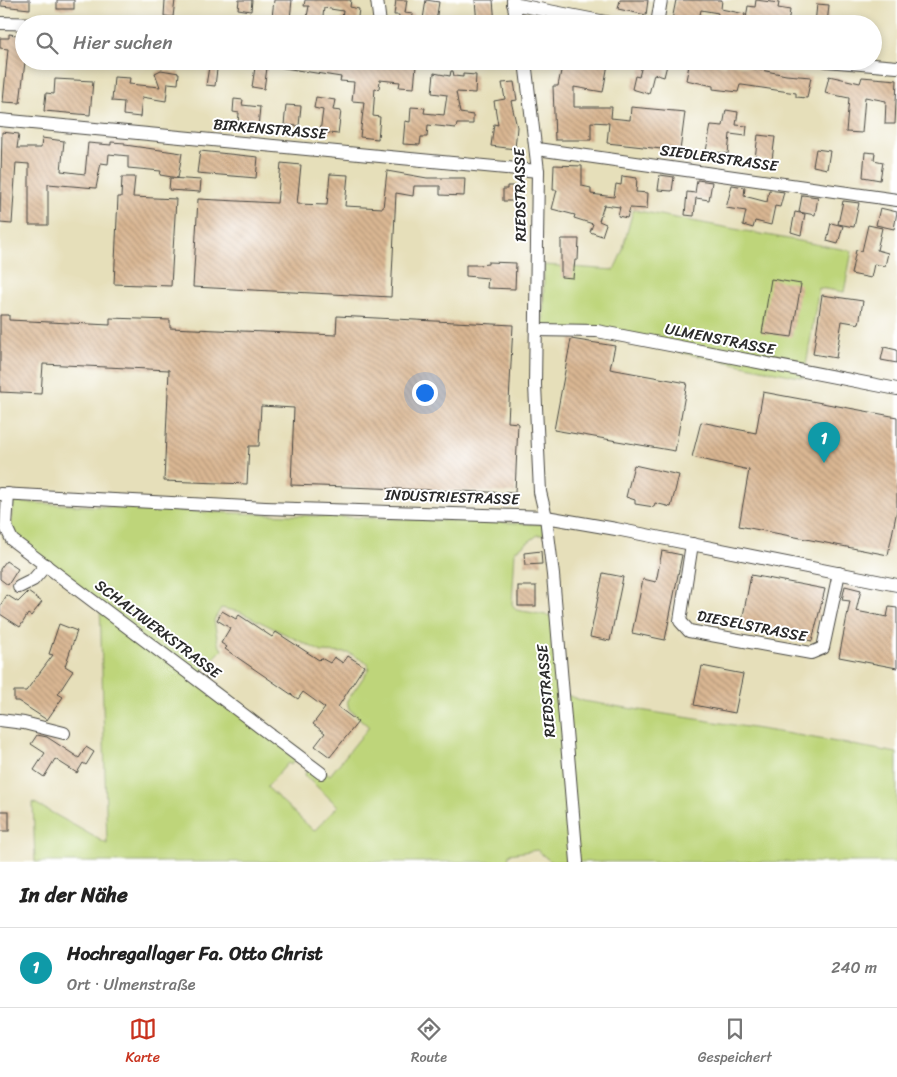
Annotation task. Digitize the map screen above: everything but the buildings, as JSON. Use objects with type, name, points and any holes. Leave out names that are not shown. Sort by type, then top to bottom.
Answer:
[{"type":"street","points":[[377,0],[379,15]]},
{"type":"street","points":[[658,15],[661,0]]},
{"type":"street","points":[[516,15],[513,2],[574,15]]},
{"type":"street","points":[[0,23],[15,23]]},
{"type":"street","points":[[882,66],[897,67]]},
{"type":"street","name":"RIEDSTRASSE","points":[[526,70],[537,148],[538,171],[537,457],[540,492],[546,517],[577,862]]},
{"type":"street","name":"BIRKENSTRASSE","points":[[0,120],[538,171]]},
{"type":"street","name":"SIEDLERSTRASSE","points":[[537,148],[897,200]]},
{"type":"street","name":"ULMENSTRASSE","points":[[536,330],[597,331],[897,389]]},
{"type":"street","name":"INDUSTRIESTRASSE","points":[[4,494],[265,508],[500,514],[546,517],[897,585]]},
{"type":"street","name":"SCHALTWERKSTRASSE","points":[[4,494],[3,529],[12,540],[321,773]]},
{"type":"street","name":"DIESELSTRASSE","points":[[692,544],[680,621],[689,631],[811,653],[823,648],[839,573]]},
{"type":"street","points":[[19,588],[33,580],[46,565]]},
{"type":"street","points":[[0,720],[24,723],[64,733]]},
{"type":"green space","points":[[633,210],[852,251],[844,292],[819,288],[804,378],[592,334],[543,333],[544,265],[614,270],[622,252]]},
{"type":"green space","points":[[13,502],[207,512],[543,524],[544,535],[538,535],[515,551],[512,604],[516,610],[552,616],[559,692],[583,701],[897,753],[897,862],[551,862],[537,850],[509,854],[508,862],[35,862],[33,802],[107,844],[100,602],[16,539],[11,527]],"holes":[[[221,608],[240,612],[322,652],[349,653],[367,663],[369,669],[347,701],[349,709],[369,727],[330,775],[313,762],[304,775],[338,806],[314,831],[267,787],[288,763],[291,765],[302,751],[204,675],[204,668],[222,650],[218,643],[214,620]]]},
{"type":"place","name":"Hochregallager Fa. Otto Christ","points":[[824,463]]}]
